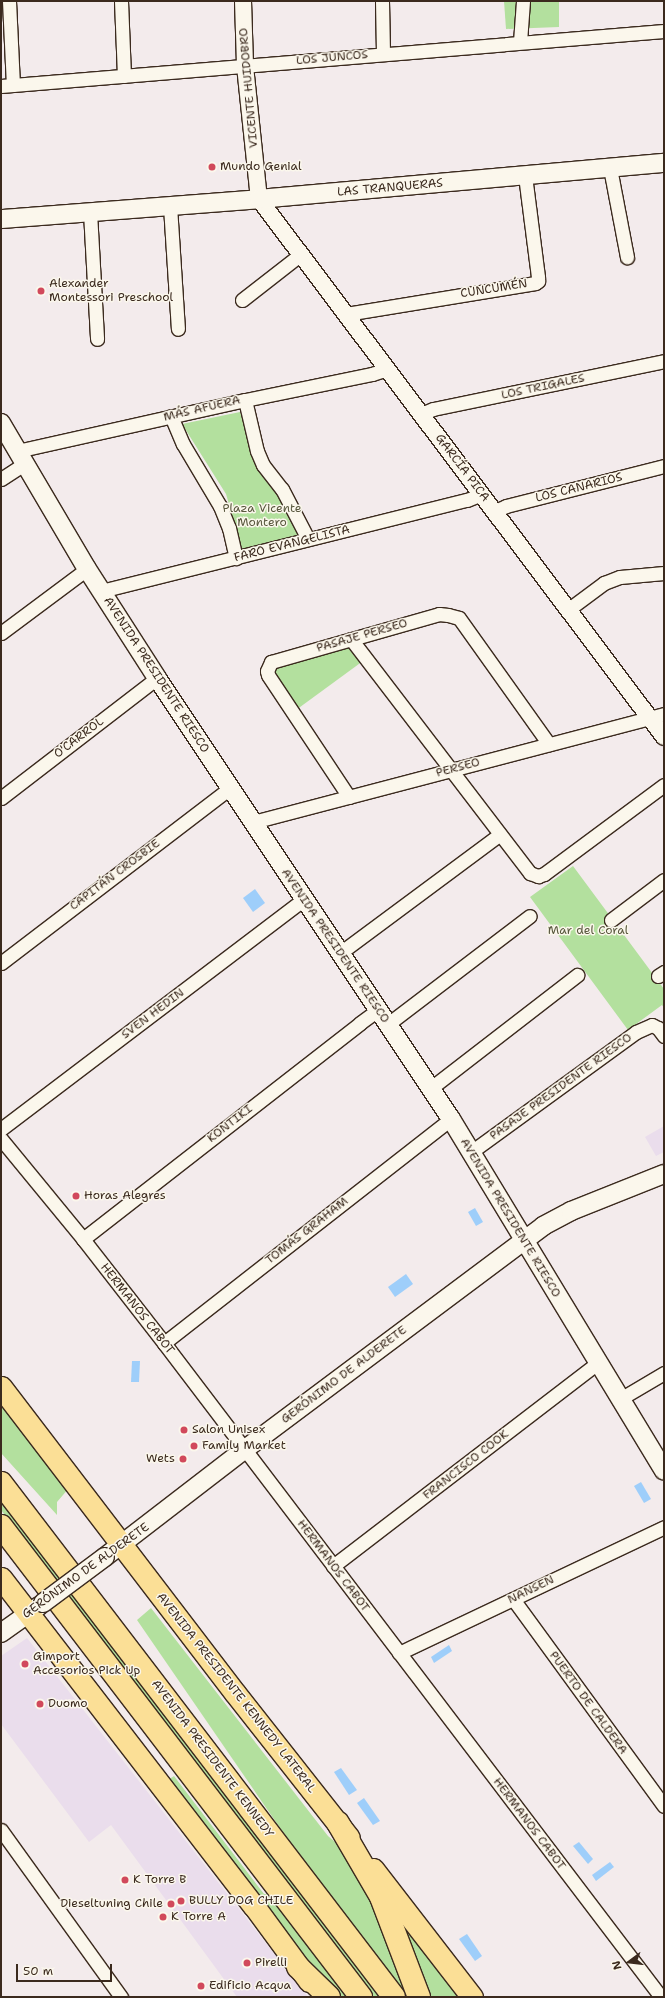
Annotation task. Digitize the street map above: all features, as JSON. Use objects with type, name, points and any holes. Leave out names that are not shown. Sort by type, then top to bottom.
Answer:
[{"type":"highway","name":"AVENIDA PRESIDENTE KENNEDY","points":[[1,1483],[394,1997]]},
{"type":"highway","points":[[1,1526],[361,1997]]},
{"type":"highway","points":[[338,1824],[380,1897],[419,1997]]},
{"type":"highway","points":[[298,1967],[329,1997]]},
{"type":"main road","name":"LAS TRANQUERAS","points":[[1,219],[259,199],[664,163]]},
{"type":"main road","name":"AVENIDA PRESIDENTE RIESCO","points":[[1,423],[87,569],[157,678],[451,1119],[664,1471]]},
{"type":"main road","name":"GERÓNIMO DE ALDERETE","points":[[1,1633],[114,1551],[244,1450],[543,1226],[571,1211],[664,1174]]},
{"type":"main road","name":"AVENIDA PRESIDENTE KENNEDY LATERAL","points":[[1,1387],[114,1551],[235,1693],[472,1997]]},
{"type":"main road","points":[[1,1578],[35,1608],[298,1967],[322,1997]]},
{"type":"street","points":[[7,86],[8,1]]},
{"type":"street","points":[[121,1],[124,76]]},
{"type":"street","name":"VICENTE HUIDOBRO","points":[[243,1],[245,66],[259,199]]},
{"type":"street","points":[[382,1],[383,54]]},
{"type":"street","points":[[520,42],[523,1]]},
{"type":"street","name":"LOS JUNCOS","points":[[7,86],[664,31]]},
{"type":"street","points":[[610,168],[627,257]]},
{"type":"street","name":"CUNCUMÉN","points":[[346,314],[535,283],[538,281],[525,176]]},
{"type":"street","name":"GARCÍA PICA","points":[[259,199],[569,609],[657,716],[664,737]]},
{"type":"street","points":[[170,206],[178,329]]},
{"type":"street","points":[[90,212],[97,339]]},
{"type":"street","points":[[242,300],[301,254]]},
{"type":"street","name":"LOS TRIGALES","points":[[421,414],[434,409],[664,361]]},
{"type":"street","name":"MÁS AFUERA","points":[[21,457],[171,416],[372,374],[387,369]]},
{"type":"street","points":[[245,400],[257,451],[263,465],[282,489],[308,539]]},
{"type":"street","points":[[171,416],[183,444],[220,506],[229,528],[236,558]]},
{"type":"street","points":[[1,479],[21,457]]},
{"type":"street","name":"LOS CANARIOS","points":[[495,511],[506,506],[664,466]]},
{"type":"street","name":"FARO EVANGELISTA","points":[[101,590],[467,500],[482,494]]},
{"type":"street","points":[[1,633],[87,569]]},
{"type":"street","points":[[569,609],[604,583],[620,577],[664,572]]},
{"type":"street","name":"PASAJE PERSEO","points":[[349,797],[268,675],[267,671],[271,662],[439,614],[459,618],[549,744]]},
{"type":"street","points":[[351,639],[530,873],[538,876],[544,874],[664,785]]},
{"type":"street","name":"O'CARROL","points":[[1,798],[157,678]]},
{"type":"street","name":"PERSEO","points":[[253,822],[657,716]]},
{"type":"street","name":"CAPITÁN CROSBIE","points":[[1,963],[230,788]]},
{"type":"street","points":[[340,953],[500,834]]},
{"type":"street","points":[[611,920],[664,880]]},
{"type":"street","name":"SVEN HEDIN","points":[[1,1129],[304,899]]},
{"type":"street","points":[[383,1017],[530,916]]},
{"type":"street","points":[[431,1088],[577,975]]},
{"type":"street","name":"KONTIKI","points":[[83,1239],[383,1017]]},
{"type":"street","name":"PASAJE PRESIDENTE RIESCO","points":[[471,1152],[636,1032],[652,1025],[658,1028],[664,1036]]},
{"type":"street","name":"TOMÁS GRAHAM","points":[[164,1344],[451,1119]]},
{"type":"street","name":"HERMANOS CABOT","points":[[1,1139],[83,1239],[164,1344],[661,1997]]},
{"type":"street","name":"FRANCISCO COOK","points":[[333,1566],[598,1363]]},
{"type":"street","points":[[620,1399],[664,1373]]},
{"type":"street","name":"NANSEN","points":[[399,1654],[664,1527]]},
{"type":"street","name":"PUERTO DE CALDERA","points":[[513,1599],[664,1806]]},
{"type":"street","points":[[1,1830],[121,1997]]},
{"type":"shaded area","points":[[664,1126],[664,1152],[656,1156],[645,1137]]},
{"type":"shaded area","points":[[27,1638],[308,1997],[237,1997],[111,1825],[89,1842],[1,1724],[1,1656]]},
{"type":"green space","points":[[504,1],[559,1],[559,27],[506,29]]},
{"type":"green space","name":"Plaza Vicente Montero","points":[[240,412],[262,471],[306,536],[242,549],[226,494],[182,424]]},
{"type":"green space","points":[[345,645],[352,647],[363,661],[296,710],[273,676],[273,667]]},
{"type":"green space","name":"Mar del Coral","points":[[573,866],[664,989],[664,1008],[662,1005],[628,1030],[530,897]]},
{"type":"green space","points":[[1,1399],[69,1488],[57,1502],[57,1515],[1,1453]]},
{"type":"green space","points":[[1,1500],[381,1997],[374,1997],[1,1510]]},
{"type":"green space","points":[[151,1608],[328,1836],[341,1847],[370,1889],[408,1997],[280,1828],[137,1620]]},
{"type":"green space","points":[[174,1776],[264,1894],[267,1894],[347,1997],[335,1997],[168,1780]]},
{"type":"green space","points":[[399,1918],[459,1997],[430,1997]]},
{"type":"water","points":[[255,889],[265,903],[253,912],[243,898]]},
{"type":"water","points":[[475,1208],[483,1222],[476,1226],[468,1212]]},
{"type":"water","points":[[406,1274],[413,1284],[395,1297],[388,1287]]},
{"type":"water","points":[[132,1361],[140,1361],[139,1382],[131,1382]]},
{"type":"water","points":[[641,1482],[651,1499],[644,1503],[634,1486]]},
{"type":"water","points":[[449,1645],[452,1651],[434,1663],[431,1657]]},
{"type":"water","points":[[341,1768],[357,1790],[349,1795],[334,1772]]},
{"type":"water","points":[[364,1798],[380,1821],[373,1825],[357,1803]]},
{"type":"water","points":[[579,1842],[593,1859],[588,1864],[573,1846]]},
{"type":"water","points":[[610,1862],[614,1867],[596,1881],[592,1875]]},
{"type":"water","points":[[467,1934],[482,1956],[475,1961],[459,1939]]},
{"type":"place","name":"Mundo Genial","points":[[212,167]]},
{"type":"place","name":"Alexander Montessori Preschool","points":[[41,291]]},
{"type":"place","name":"Horas Alegres","points":[[76,1196]]},
{"type":"place","name":"Salon Unisex","points":[[184,1430]]},
{"type":"place","name":"Family Market","points":[[194,1446]]},
{"type":"place","name":"Wets","points":[[183,1459]]},
{"type":"place","name":"Gimport Accesorios Pick Up","points":[[25,1664]]},
{"type":"place","name":"Duomo","points":[[40,1704]]},
{"type":"place","name":"K Torre B","points":[[125,1880]]},
{"type":"place","name":"BULLY DOG CHILE","points":[[181,1901]]},
{"type":"place","name":"Dieseltuning Chile","points":[[171,1904]]},
{"type":"place","name":"K Torre A","points":[[163,1917]]},
{"type":"place","name":"Pirelli","points":[[247,1963]]},
{"type":"place","name":"Edificio Acqua","points":[[201,1986]]}]
